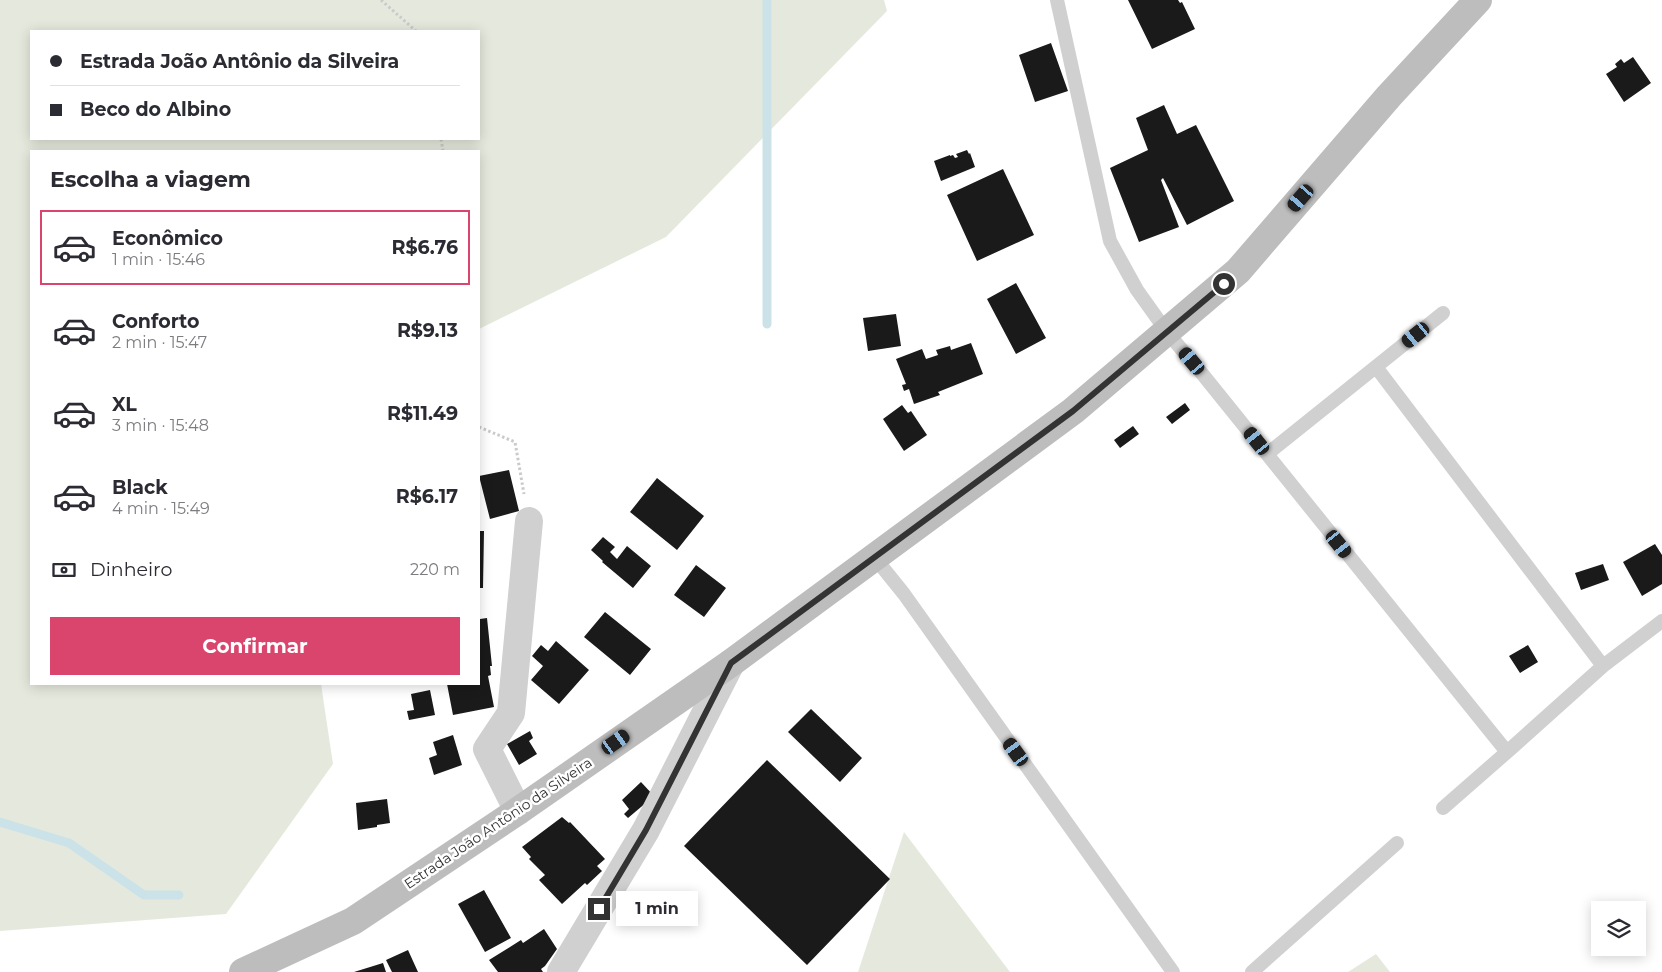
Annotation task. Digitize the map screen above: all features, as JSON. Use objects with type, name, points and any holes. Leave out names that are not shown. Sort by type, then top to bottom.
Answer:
[{"type":"main road","name":"Estrada João Antônio da Silveira","points":[[243,972],[353,921],[518,811],[731,663],[1073,411],[1238,271],[1389,96],[1478,0]]},
{"type":"street","points":[[518,811],[487,748],[511,713],[529,521]]},
{"type":"street","points":[[561,972],[646,830],[731,663]]},
{"type":"lane","points":[[1057,0],[1110,241],[1137,290],[1167,332],[1268,454],[1507,752]]},
{"type":"lane","points":[[1268,454],[1443,313]]},
{"type":"lane","points":[[1376,367],[1603,666]]},
{"type":"lane","points":[[875,558],[904,594],[1173,972]]},
{"type":"lane","points":[[1443,808],[1603,666],[1662,621]]},
{"type":"lane","points":[[1252,972],[1397,843]]},
{"type":"path","points":[[381,0],[415,30]]},
{"type":"path","points":[[480,427],[515,442],[529,521]]},
{"type":"shaded area","points":[[0,0],[884,0],[887,11],[666,237],[480,329],[480,150],[30,150],[30,685],[321,685],[333,764],[226,914],[0,931]]},
{"type":"shaded area","points":[[904,832],[1010,972],[858,972]]},
{"type":"shaded area","points":[[1376,954],[1390,972],[1348,972]]},
{"type":"building","points":[[1128,0],[1178,0],[1180,3],[1182,2],[1195,29],[1152,49]]},
{"type":"building","points":[[1051,43],[1068,91],[1035,102],[1019,55]]},
{"type":"building","points":[[1633,57],[1651,83],[1624,102],[1606,74],[1617,67],[1615,64],[1621,59],[1624,63]]},
{"type":"building","points":[[1164,105],[1177,134],[1196,125],[1234,201],[1187,225],[1163,178],[1161,180],[1179,227],[1139,242],[1110,168],[1148,150],[1136,118]]},
{"type":"building","points":[[967,150],[975,167],[941,181],[934,161],[950,155],[953,155],[955,158],[958,157],[956,154]]},
{"type":"building","points":[[1003,169],[1034,235],[977,261],[947,195]]},
{"type":"building","points":[[1016,283],[1046,338],[1016,354],[987,299]]},
{"type":"building","points":[[896,314],[901,346],[868,351],[863,318]]},
{"type":"building","points":[[971,343],[983,374],[938,392],[940,395],[914,404],[909,389],[904,391],[902,385],[906,384],[896,359],[922,349],[926,359],[938,355],[936,350],[950,346],[951,350]]},
{"type":"building","points":[[1185,403],[1190,410],[1172,424],[1166,417]]},
{"type":"building","points":[[902,405],[908,413],[911,411],[927,435],[904,451],[883,419]]},
{"type":"building","points":[[1133,426],[1139,434],[1120,448],[1114,440]]},
{"type":"building","points":[[509,470],[519,511],[490,519],[480,476]]},
{"type":"building","points":[[657,478],[704,516],[677,550],[630,512]]},
{"type":"building","points":[[480,531],[484,531],[483,588],[480,588]]},
{"type":"building","points":[[603,537],[615,547],[610,552],[617,559],[627,546],[651,566],[633,588],[602,562],[591,550]]},
{"type":"building","points":[[1655,544],[1662,555],[1662,584],[1642,596],[1623,562]]},
{"type":"building","points":[[1603,564],[1609,580],[1581,590],[1575,573]]},
{"type":"building","points":[[696,565],[726,588],[704,617],[674,595]]},
{"type":"building","points":[[605,612],[651,649],[630,675],[584,637]]},
{"type":"building","points":[[487,618],[492,666],[490,666],[491,675],[488,676],[494,707],[453,715],[447,685],[480,685],[480,619]]},
{"type":"building","points":[[556,641],[589,670],[559,704],[531,680],[543,666],[532,656],[541,645],[548,651]]},
{"type":"building","points":[[1528,645],[1538,662],[1520,673],[1509,656]]},
{"type":"building","points":[[430,690],[435,715],[409,720],[407,711],[414,710],[411,694]]},
{"type":"building","points":[[811,709],[862,758],[840,782],[788,732]]},
{"type":"building","points":[[530,731],[533,738],[529,741],[537,754],[519,765],[507,744]]},
{"type":"building","points":[[453,735],[462,765],[434,775],[429,758],[437,755],[433,742]]},
{"type":"building","points":[[767,760],[890,879],[807,965],[684,846]]},
{"type":"building","points":[[641,782],[654,796],[628,818],[624,814],[629,809],[622,800]]},
{"type":"building","points":[[387,799],[390,823],[358,830],[356,803]]},
{"type":"building","points":[[562,817],[570,822],[605,859],[597,866],[602,871],[587,885],[585,883],[562,904],[539,880],[545,875],[529,859],[531,857],[522,847]]},
{"type":"building","points":[[484,890],[511,938],[485,952],[458,904]]},
{"type":"building","points":[[544,929],[557,949],[541,969],[543,972],[498,972],[489,960],[521,940],[523,943]]},
{"type":"building","points":[[408,950],[418,972],[392,972],[386,960]]},
{"type":"building","points":[[383,963],[386,972],[354,972]]},
{"type":"waterway","points":[[767,0],[767,324]]},
{"type":"waterway","points":[[0,822],[69,843],[144,895],[179,895]]},
{"type":"route","points":[[599,909],[646,830],[731,663],[1073,411],[1224,284]]}]
